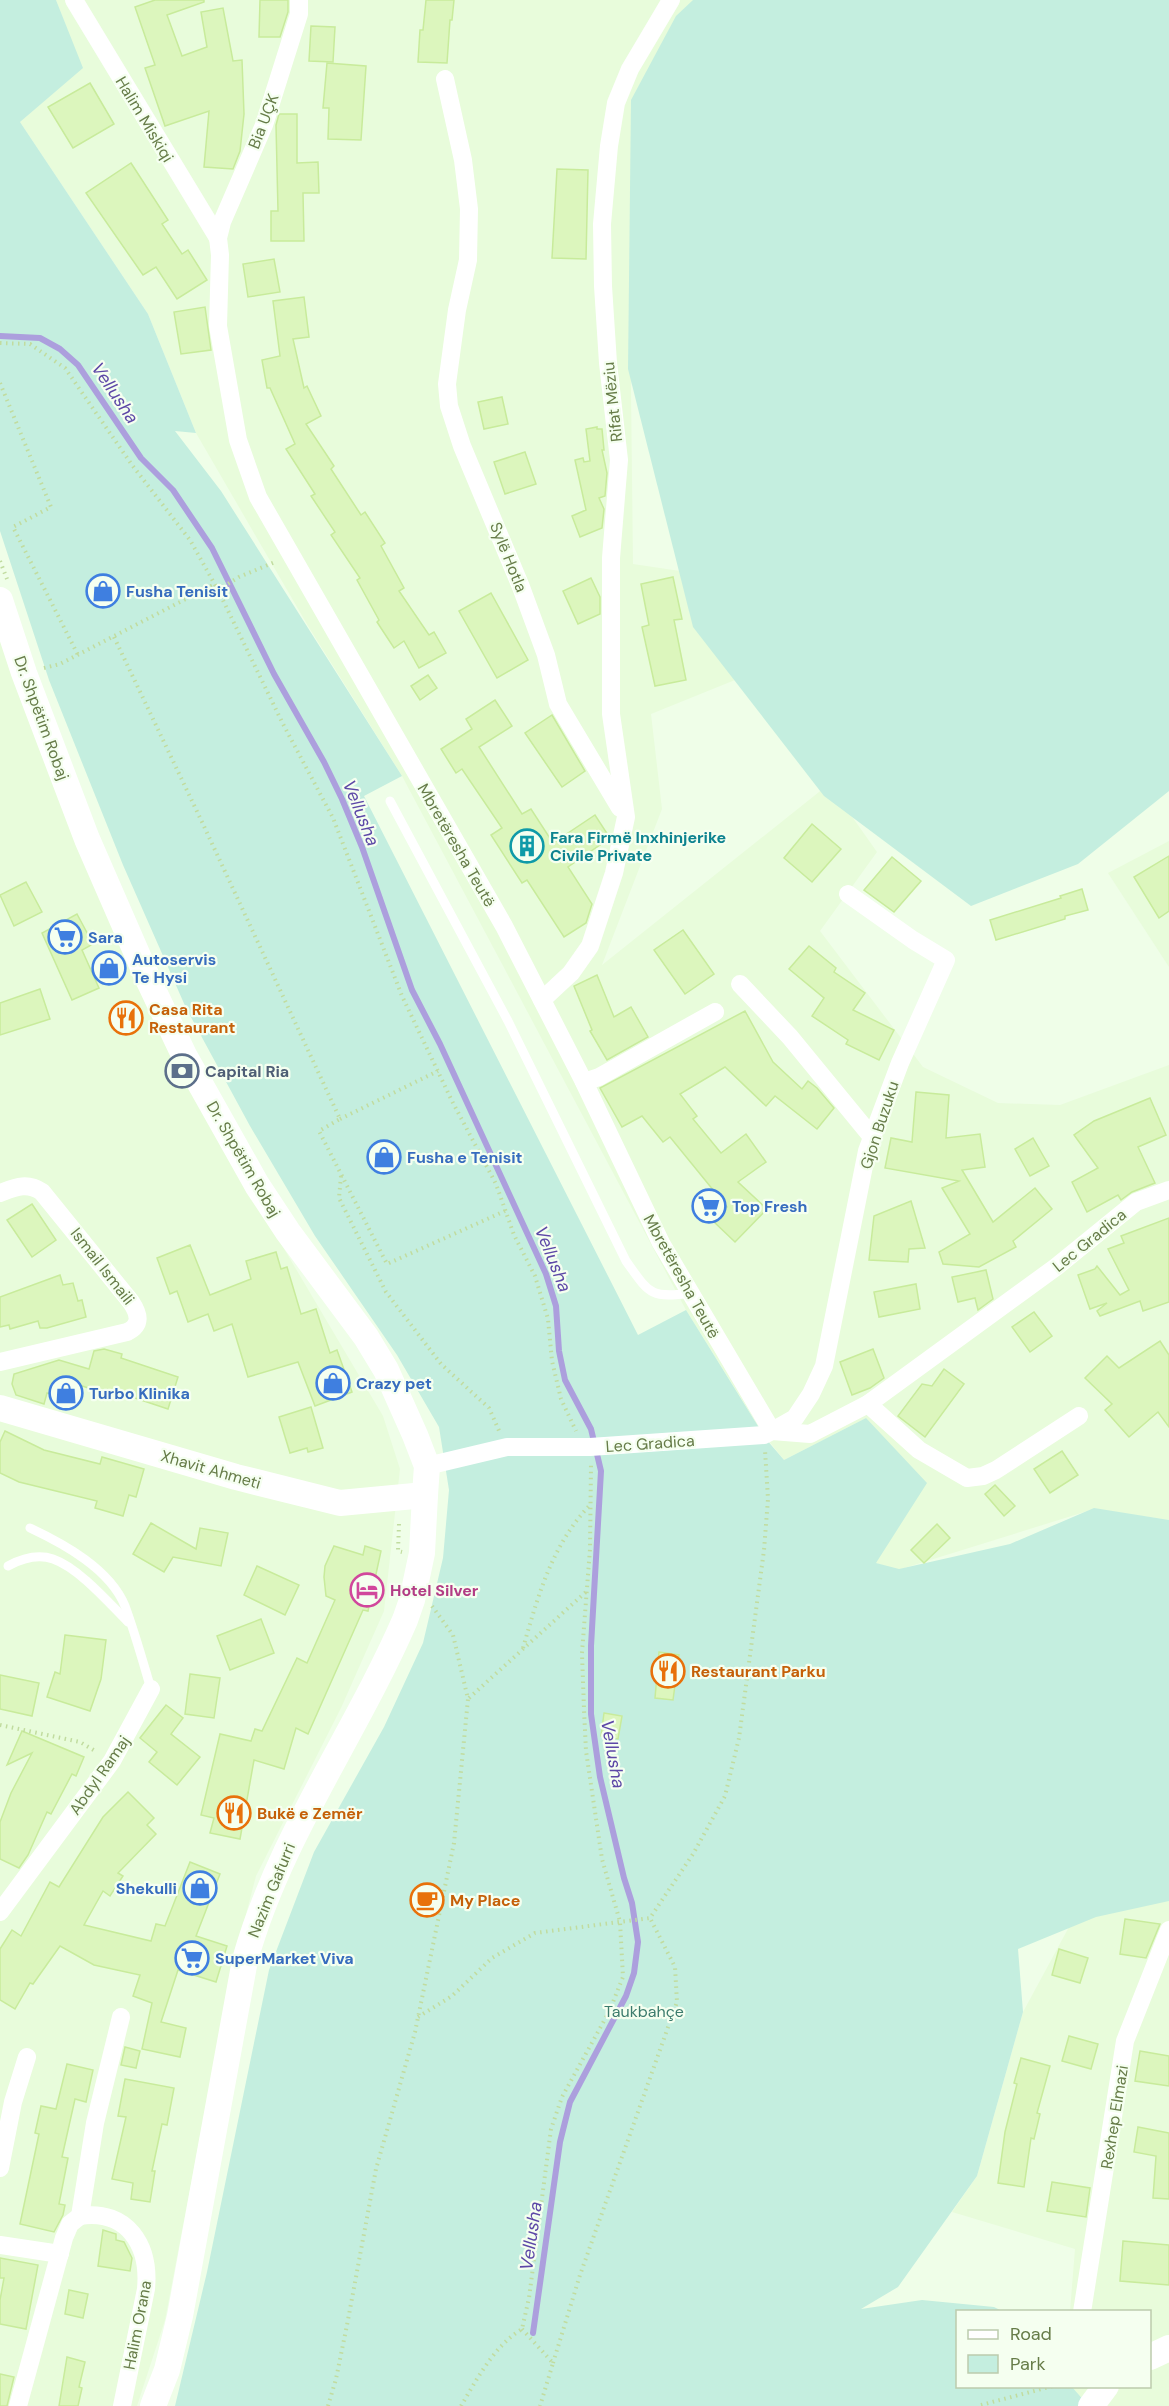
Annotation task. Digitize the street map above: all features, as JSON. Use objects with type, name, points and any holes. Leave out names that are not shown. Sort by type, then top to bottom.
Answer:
[{"type":"street","name":"Halim Miskiqi","points":[[74,0],[218,238]]},
{"type":"street","name":"Bia UÇK","points":[[218,238],[222,222],[264,125],[299,14],[299,0]]},
{"type":"street","name":"Rifat Mëziu","points":[[626,817],[611,714],[611,558],[619,460],[608,363],[602,224],[609,147],[616,103],[630,69],[671,0]]},
{"type":"street","name":"Sylë Hotla","points":[[446,79],[463,160],[469,209],[468,260],[457,310],[447,384],[449,406],[462,446],[536,626],[558,704],[626,817]]},
{"type":"street","name":"Mbretëresha Teutë","points":[[218,238],[220,255],[218,326],[238,440],[258,497],[504,926],[584,1082],[661,1243],[768,1433]]},
{"type":"street","name":"Dr. Shpëtim Robaj","points":[[4,591],[24,673],[87,839],[184,1055],[257,1185],[288,1232],[366,1337],[386,1370],[426,1466]]},
{"type":"street","points":[[542,1000],[571,973],[590,946],[614,873],[626,817]]},
{"type":"street","name":"Gjon Buzuku","points":[[768,1433],[795,1418],[811,1394],[824,1365],[867,1151],[900,1063],[946,960],[913,940],[848,894]]},
{"type":"street","points":[[740,984],[790,1037],[872,1137]]},
{"type":"street","points":[[584,1082],[599,1077],[715,1012]]},
{"type":"street","name":"Ismail Ismaili","points":[[0,1193],[20,1186],[33,1186],[42,1192],[131,1302],[138,1312],[138,1321],[135,1329],[128,1332],[0,1362]]},
{"type":"street","name":"Lec Gradica","points":[[426,1466],[507,1447],[538,1445],[583,1447],[768,1433],[810,1434],[868,1404],[1056,1267],[1136,1202],[1169,1190]]},
{"type":"street","points":[[868,1404],[919,1450],[967,1478],[983,1476],[996,1470],[1079,1416]]},
{"type":"street","name":"Xhavit Ahmeti","points":[[0,1408],[237,1477],[340,1503],[425,1495]]},
{"type":"street","name":"Nazim Gafurri","points":[[153,2406],[167,2370],[180,2316],[245,1960],[255,1925],[288,1846],[396,1641],[412,1600],[422,1553],[426,1466]]},
{"type":"street","name":"Abdyl Ramaj","points":[[0,1912],[112,1761],[151,1689]]},
{"type":"street","name":"Rexhep Elmazi","points":[[1082,2310],[1104,2186],[1125,2041],[1169,1930]]},
{"type":"street","points":[[18,2406],[60,2254],[70,2224],[80,2216],[95,2123],[121,2017]]},
{"type":"street","points":[[0,2168],[13,2102],[27,2057]]},
{"type":"street","name":"Halim Orana","points":[[80,2216],[97,2215],[117,2221],[140,2243],[146,2258],[146,2289],[122,2406]]},
{"type":"street","points":[[0,2245],[60,2254]]},
{"type":"street","points":[[1151,2357],[1169,2348]]},
{"type":"street","points":[[1091,2406],[1104,2388]]},
{"type":"lane","points":[[390,801],[508,1021],[626,1261],[645,1287],[656,1295],[691,1293]]},
{"type":"lane","name":"Abdyl Ramaj","points":[[30,1528],[65,1545],[101,1574],[124,1604],[151,1689]]},
{"type":"lane","name":"Abdyl Ramaj","points":[[8,1566],[22,1559],[53,1559],[72,1570],[130,1624]]},
{"type":"path","points":[[0,343],[30,344],[65,368],[125,455],[190,540],[215,584],[283,724],[333,818],[402,996],[496,1184],[514,1235],[535,1276],[548,1319],[552,1361],[561,1400],[576,1431],[588,1435],[583,1447],[591,1504],[582,1653],[586,1751],[602,1858],[620,1922],[622,1977],[609,2012],[562,2097],[551,2129],[529,2298],[522,2329],[510,2336],[472,2386],[461,2406]]},
{"type":"path","points":[[0,383],[51,507],[13,527],[78,655]]},
{"type":"path","points":[[218,590],[239,577],[292,555]]},
{"type":"path","points":[[0,561],[4,591]]},
{"type":"path","points":[[24,673],[60,664],[215,584]]},
{"type":"path","points":[[114,638],[340,1119]]},
{"type":"path","points":[[438,1071],[319,1131],[387,1264],[505,1211]]},
{"type":"path","points":[[341,1174],[339,1198],[386,1292],[441,1364],[489,1408],[507,1447]]},
{"type":"path","points":[[418,2018],[452,1996],[492,1958],[535,1933],[650,1918],[693,1854],[725,1797],[739,1738],[764,1550],[768,1499],[768,1433]]},
{"type":"path","points":[[523,1648],[542,1584],[557,1550],[578,1518],[591,1504]]},
{"type":"path","points":[[468,1699],[587,1591]]},
{"type":"path","points":[[328,2406],[344,2340],[376,2169],[418,2018],[454,1843],[468,1699],[453,1635],[434,1606],[412,1600]]},
{"type":"path","points":[[0,1725],[80,1742],[112,1761]]},
{"type":"path","points":[[540,2406],[580,2275],[677,2002],[675,1967],[650,1918]]},
{"type":"path","points":[[522,2329],[553,2363]]},
{"type":"path","points":[[981,2406],[1046,2388]]},
{"type":"shaded area","points":[[56,0],[694,0],[630,302],[633,564],[680,571],[735,680],[651,714],[662,809],[602,965],[829,784],[877,852],[820,931],[923,1067],[998,1103],[1060,1105],[1169,1065],[1169,1520],[1094,1509],[898,1570],[876,1563],[866,1418],[784,1460],[764,1435],[686,1310],[402,776],[308,626],[196,433],[148,314],[20,122],[82,68]]},
{"type":"shaded area","points":[[0,619],[251,1193],[383,1416],[400,1469],[384,1611],[341,1708],[256,1876],[233,1964],[165,2320],[137,2406],[0,2406]]},
{"type":"shaded area","points":[[1169,841],[1169,967],[1108,873]]},
{"type":"shaded area","points":[[1169,1897],[1169,2406],[1086,2406],[1087,2404],[1073,2388],[1151,2388],[1151,2310],[1070,2310],[1075,2249],[952,2212],[977,2176],[1023,2012],[1076,1914]]},
{"type":"green space","name":"Taukbahçe","points":[[0,0],[56,0],[83,68],[20,122],[148,314],[196,433],[175,431],[221,491],[402,776],[364,796],[638,1335],[686,1310],[766,1439],[784,1460],[866,1418],[927,1483],[876,1563],[899,1569],[1010,1544],[1094,1508],[1169,1520],[1169,1901],[1096,1917],[1018,1949],[1023,2012],[977,2176],[898,2287],[861,2309],[922,2300],[994,2307],[1000,2310],[956,2310],[956,2388],[1073,2388],[1087,2404],[1085,2406],[175,2406],[207,2272],[269,1970],[314,1852],[384,1727],[423,1643],[443,1558],[449,1490],[439,1427],[397,1355],[315,1236],[250,1126],[186,1008],[123,865],[49,680],[0,531]]},
{"type":"green space","points":[[693,0],[1169,0],[1169,791],[1078,864],[971,906],[824,796],[693,627],[628,369],[631,100],[676,16]]},
{"type":"building","points":[[155,0],[204,0],[204,2],[167,15],[182,56],[207,47],[201,12],[223,8],[233,61],[242,60],[244,114],[240,151],[233,169],[204,167],[209,111],[165,126],[145,68],[155,65],[135,7]]},
{"type":"building","points":[[260,0],[288,0],[288,12],[280,37],[259,37]]},
{"type":"building","points":[[426,0],[454,0],[447,63],[418,62],[420,30],[423,30]]},
{"type":"building","points":[[311,26],[335,27],[333,62],[309,61]]},
{"type":"building","points":[[327,63],[366,66],[361,140],[328,139],[329,108],[323,108]]},
{"type":"building","points":[[90,83],[114,124],[73,148],[48,107]]},
{"type":"building","points":[[279,114],[297,114],[297,163],[318,162],[319,193],[303,193],[304,241],[271,241],[271,211],[278,211],[276,125]]},
{"type":"building","points":[[131,163],[168,220],[162,224],[182,254],[188,250],[207,280],[177,299],[156,267],[143,275],[86,193]]},
{"type":"building","points":[[557,169],[588,170],[586,259],[552,258]]},
{"type":"building","points":[[274,259],[280,292],[248,297],[243,264]]},
{"type":"building","points":[[304,297],[309,337],[293,339],[304,388],[307,386],[321,416],[306,424],[334,466],[331,469],[361,515],[365,512],[385,543],[381,546],[404,588],[399,591],[429,635],[434,632],[446,653],[419,668],[404,641],[394,648],[377,622],[379,620],[357,580],[360,578],[331,535],[335,532],[311,496],[315,494],[286,449],[295,444],[270,388],[267,388],[262,360],[280,356],[273,301]]},
{"type":"building","points":[[205,307],[211,350],[181,354],[174,312]]},
{"type":"building","points":[[502,397],[508,424],[484,429],[478,402]]},
{"type":"building","points":[[597,427],[597,429],[602,429],[604,450],[602,450],[607,473],[605,496],[599,498],[604,509],[602,528],[580,537],[572,516],[586,510],[575,460],[583,458],[584,462],[590,461],[586,429]]},
{"type":"building","points":[[525,452],[536,484],[505,494],[494,462]]},
{"type":"building","points":[[673,577],[682,619],[674,620],[686,680],[655,686],[642,627],[649,625],[641,584]]},
{"type":"building","points":[[591,578],[600,597],[600,614],[578,624],[563,591]]},
{"type":"building","points":[[491,593],[528,660],[497,678],[459,611]]},
{"type":"building","points":[[428,675],[437,688],[420,700],[411,686]]},
{"type":"building","points":[[495,700],[512,726],[479,747],[522,814],[531,809],[553,843],[595,815],[610,838],[568,867],[592,904],[586,923],[564,937],[527,880],[522,883],[491,835],[502,828],[462,769],[456,773],[441,749],[472,729],[466,719]]},
{"type":"building","points":[[552,715],[585,771],[562,787],[525,733]]},
{"type":"building","points":[[812,824],[841,849],[812,882],[784,858]]},
{"type":"building","points":[[1169,856],[1169,911],[1159,918],[1134,877]]},
{"type":"building","points":[[892,857],[921,881],[894,912],[864,890]]},
{"type":"building","points":[[26,882],[42,912],[14,926],[0,895]]},
{"type":"building","points":[[1082,889],[1088,910],[996,940],[990,920],[1061,898],[1060,896]]},
{"type":"building","points":[[77,914],[93,944],[82,950],[99,988],[72,1000],[42,933]]},
{"type":"building","points":[[683,930],[714,974],[685,994],[654,950]]},
{"type":"building","points":[[809,946],[836,968],[834,972],[865,993],[853,1010],[894,1030],[879,1060],[846,1044],[848,1040],[812,1016],[824,998],[789,969]]},
{"type":"building","points":[[597,975],[614,1017],[631,1007],[648,1037],[607,1060],[590,1031],[592,1030],[574,986]]},
{"type":"building","points":[[40,989],[50,1019],[0,1035],[0,1003]]},
{"type":"building","points":[[745,1011],[773,1062],[802,1089],[808,1081],[834,1108],[817,1129],[775,1096],[766,1106],[725,1067],[680,1094],[697,1116],[693,1119],[721,1153],[746,1134],[766,1162],[738,1182],[767,1209],[735,1242],[713,1221],[727,1207],[670,1137],[663,1142],[642,1116],[622,1127],[600,1088]]},
{"type":"building","points":[[916,1092],[949,1095],[946,1138],[980,1134],[985,1167],[962,1170],[993,1222],[1035,1188],[1052,1209],[1013,1241],[1016,1247],[979,1267],[943,1264],[939,1252],[970,1234],[942,1188],[959,1181],[885,1168],[891,1138],[912,1142]]},
{"type":"building","points":[[1150,1098],[1166,1135],[1138,1147],[1155,1183],[1132,1192],[1121,1200],[1118,1195],[1087,1212],[1072,1182],[1098,1168],[1074,1135],[1094,1121]]},
{"type":"building","points":[[1033,1138],[1049,1166],[1030,1176],[1015,1149]]},
{"type":"building","points":[[911,1201],[925,1248],[909,1249],[908,1262],[869,1260],[874,1216]]},
{"type":"building","points":[[32,1204],[56,1240],[32,1257],[7,1220]]},
{"type":"building","points":[[1169,1218],[1169,1302],[1143,1311],[1140,1301],[1100,1316],[1097,1311],[1107,1303],[1090,1309],[1078,1275],[1095,1269],[1097,1266],[1120,1295],[1129,1290],[1108,1249],[1124,1243],[1121,1236]]},
{"type":"building","points":[[190,1245],[210,1295],[251,1279],[246,1261],[276,1252],[281,1269],[287,1267],[301,1314],[316,1309],[330,1353],[337,1350],[352,1392],[315,1406],[298,1362],[248,1377],[232,1324],[214,1331],[208,1314],[188,1322],[177,1291],[170,1294],[157,1258]]},
{"type":"building","points":[[986,1270],[993,1299],[978,1310],[975,1298],[958,1302],[952,1277]]},
{"type":"building","points":[[60,1275],[63,1285],[73,1283],[78,1301],[82,1300],[86,1317],[47,1328],[40,1328],[38,1321],[10,1329],[9,1325],[0,1327],[0,1297]]},
{"type":"building","points":[[916,1284],[920,1309],[879,1317],[874,1292]]},
{"type":"building","points":[[1034,1312],[1052,1336],[1030,1352],[1012,1327]]},
{"type":"building","points":[[1160,1341],[1169,1355],[1169,1427],[1158,1412],[1129,1437],[1105,1410],[1112,1404],[1085,1378],[1107,1356],[1119,1368]]},
{"type":"building","points":[[104,1349],[122,1354],[121,1358],[178,1377],[168,1409],[111,1390],[110,1395],[76,1384],[71,1400],[47,1393],[44,1404],[16,1395],[12,1384],[14,1374],[59,1360],[89,1369],[94,1351]]},
{"type":"building","points":[[873,1349],[884,1378],[870,1388],[852,1395],[840,1362]]},
{"type":"building","points":[[944,1369],[964,1384],[925,1437],[898,1416],[922,1384],[932,1386]]},
{"type":"building","points":[[311,1407],[323,1448],[308,1452],[307,1448],[290,1453],[279,1417]]},
{"type":"building","points":[[5,1431],[44,1450],[100,1464],[102,1457],[144,1469],[136,1497],[129,1495],[123,1516],[95,1508],[97,1501],[19,1482],[0,1473],[0,1442]]},
{"type":"building","points":[[1062,1451],[1078,1475],[1050,1493],[1034,1469]]},
{"type":"building","points":[[995,1485],[1015,1506],[1004,1516],[985,1494]]},
{"type":"building","points":[[151,1523],[196,1549],[200,1528],[228,1533],[221,1566],[173,1557],[164,1572],[133,1554]]},
{"type":"building","points":[[937,1524],[950,1538],[924,1563],[911,1550]]},
{"type":"building","points":[[334,1546],[363,1555],[365,1546],[381,1551],[368,1611],[363,1610],[308,1734],[296,1728],[284,1769],[254,1760],[240,1839],[210,1833],[214,1818],[201,1815],[220,1734],[251,1741],[255,1729],[262,1731],[297,1658],[307,1663],[335,1600],[326,1596],[324,1577],[325,1566]]},
{"type":"building","points":[[257,1566],[299,1585],[285,1615],[244,1595]]},
{"type":"building","points":[[261,1619],[274,1653],[230,1670],[217,1636]]},
{"type":"building","points":[[65,1635],[106,1640],[101,1679],[90,1711],[47,1697],[55,1672],[60,1674]]},
{"type":"building","points":[[659,1652],[679,1655],[673,1700],[655,1698]]},
{"type":"building","points":[[190,1674],[220,1678],[214,1718],[185,1714]]},
{"type":"building","points":[[0,1675],[39,1683],[32,1716],[0,1709]]},
{"type":"building","points":[[166,1705],[183,1718],[171,1734],[200,1757],[177,1785],[149,1762],[157,1752],[140,1738]]},
{"type":"building","points":[[604,1713],[622,1716],[618,1739],[601,1736]]},
{"type":"building","points":[[22,1731],[84,1757],[76,1776],[72,1774],[51,1814],[47,1812],[28,1855],[19,1868],[0,1859],[0,1822],[11,1793],[32,1753],[7,1765]]},
{"type":"building","points":[[128,1792],[154,1818],[147,1825],[156,1834],[118,1873],[123,1876],[110,1896],[103,1891],[84,1925],[151,1941],[156,1924],[165,1926],[190,1862],[220,1874],[196,1936],[227,1946],[216,1982],[178,1970],[161,2022],[186,2028],[180,2057],[142,2049],[152,2003],[133,1996],[140,1975],[94,1965],[60,1946],[33,1984],[30,1983],[15,2009],[0,2000],[0,1949],[12,1930],[21,1936],[50,1882],[59,1887],[103,1817]]},
{"type":"building","points":[[1125,1919],[1160,1924],[1146,1958],[1120,1954]]},
{"type":"building","points":[[1059,1949],[1088,1958],[1080,1983],[1052,1975]]},
{"type":"building","points":[[1069,2036],[1098,2044],[1091,2069],[1062,2061]]},
{"type":"building","points":[[125,2047],[140,2051],[136,2068],[121,2065]]},
{"type":"building","points":[[1140,2051],[1169,2056],[1169,2086],[1135,2081]]},
{"type":"building","points":[[1021,2058],[1050,2066],[1037,2113],[1040,2114],[1034,2139],[1031,2138],[1024,2187],[998,2183],[1005,2132],[1017,2084],[1014,2083]]},
{"type":"building","points":[[67,2064],[93,2070],[86,2102],[75,2099],[62,2157],[68,2158],[59,2204],[65,2205],[63,2215],[54,2232],[20,2224],[39,2134],[35,2133],[41,2106],[56,2109]]},
{"type":"building","points":[[125,2079],[174,2088],[167,2125],[162,2124],[152,2171],[155,2171],[150,2202],[131,2199],[133,2183],[112,2179],[126,2117],[118,2116]]},
{"type":"building","points":[[1138,2127],[1169,2133],[1169,2199],[1153,2198],[1156,2156],[1134,2152]]},
{"type":"building","points":[[1052,2182],[1090,2188],[1086,2217],[1047,2211]]},
{"type":"building","points":[[103,2230],[116,2234],[116,2240],[124,2242],[132,2258],[130,2271],[98,2266]]},
{"type":"building","points":[[1123,2241],[1169,2245],[1169,2285],[1120,2281]]},
{"type":"building","points":[[0,2258],[38,2265],[26,2329],[0,2324],[0,2300],[4,2278],[0,2278]]},
{"type":"building","points":[[69,2290],[88,2294],[83,2318],[65,2314]]},
{"type":"building","points":[[67,2357],[85,2362],[79,2387],[82,2388],[78,2406],[59,2406]]},
{"type":"building","points":[[0,2374],[14,2377],[7,2406],[0,2406]]},
{"type":"waterway","name":"Vellusha","points":[[0,336],[40,338],[60,349],[78,365],[141,458],[173,490],[212,548],[274,674],[324,762],[342,799],[362,847],[412,990],[440,1044],[546,1274],[556,1306],[559,1351],[565,1380],[591,1429],[601,1471],[591,1646],[591,1714],[600,1777],[632,1903],[638,1942],[634,1973],[626,1996],[570,2102],[560,2142],[533,2333]]},
{"type":"place","name":"Fusha Tenisit","points":[[103,591]]},
{"type":"place","name":"Fara Firmë Inxhinjerike Civile Private","points":[[527,846]]},
{"type":"place","name":"Sara","points":[[65,937]]},
{"type":"place","name":"Autoservis Te Hysi","points":[[109,968]]},
{"type":"place","name":"Casa Rita Restaurant","points":[[126,1018]]},
{"type":"place","name":"Capital Ria","points":[[182,1071]]},
{"type":"place","name":"Fusha e Tenisit","points":[[384,1157]]},
{"type":"place","name":"Top Fresh","points":[[709,1206]]},
{"type":"place","name":"Crazy pet","points":[[333,1383]]},
{"type":"place","name":"Turbo Klinika","points":[[66,1393]]},
{"type":"place","name":"Hotel Silver","points":[[367,1590]]},
{"type":"place","name":"Restaurant Parku","points":[[668,1671]]},
{"type":"place","name":"Bukë e Zemër","points":[[234,1813]]},
{"type":"place","name":"Shekulli","points":[[200,1888]]},
{"type":"place","name":"My Place","points":[[427,1900]]},
{"type":"place","name":"SuperMarket Viva","points":[[192,1958]]}]
